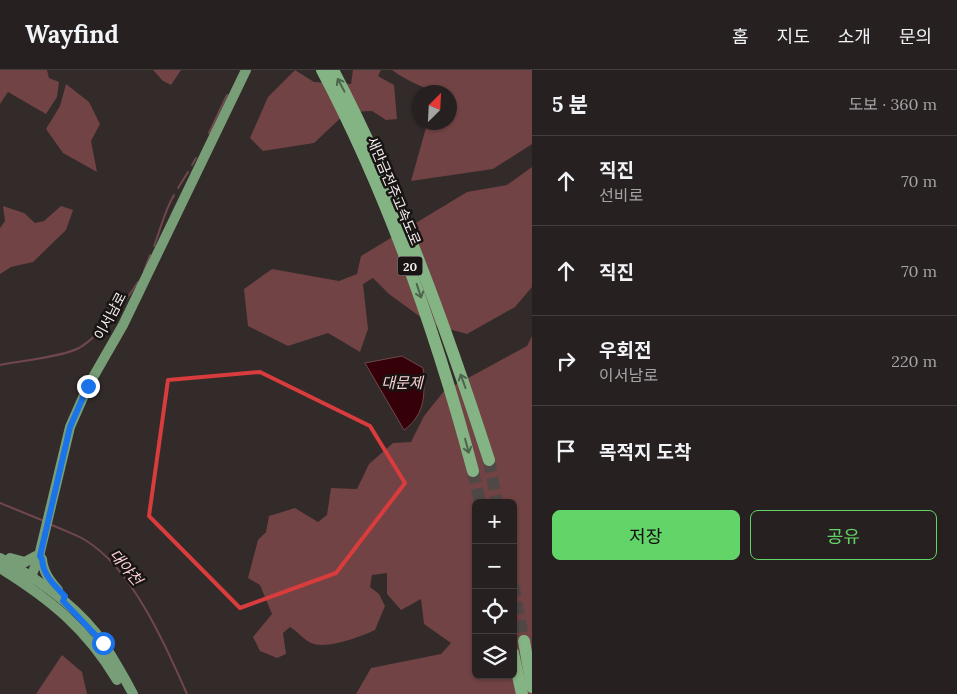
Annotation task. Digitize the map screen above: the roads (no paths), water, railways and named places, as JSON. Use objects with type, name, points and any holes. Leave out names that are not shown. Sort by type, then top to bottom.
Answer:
[{"type":"highway","name":"새만금전주고속도로","points":[[322,70],[383,199],[415,278],[455,404],[473,471]]},
{"type":"highway","name":"새만금전주고속도로","points":[[333,70],[388,186],[424,274],[489,460]]},
{"type":"highway","points":[[524,641],[532,687]]},
{"type":"highway","points":[[517,671],[522,694]]},
{"type":"main road","name":"이서남로","points":[[30,581],[40,556],[70,427],[88,386],[123,325],[246,70]]},
{"type":"main road","points":[[63,601],[65,596],[49,580],[40,556],[36,556],[26,562],[9,558],[2,562],[63,601],[103,643],[133,694]]},
{"type":"main road","points":[[30,581],[92,641],[125,694]]},
{"type":"water","name":"대문제","points":[[402,356],[423,368],[424,386],[424,394],[417,417],[404,430],[365,363]]},
{"type":"waterway","points":[[209,133],[227,95]]},
{"type":"waterway","points":[[192,165],[196,158]]},
{"type":"waterway","points":[[178,188],[188,172]]},
{"type":"waterway","points":[[154,246],[174,195]]},
{"type":"waterway","points":[[144,271],[150,255]]},
{"type":"waterway","points":[[0,365],[52,356],[79,348],[87,343],[103,327],[119,309],[138,282]]},
{"type":"waterway","name":"대야천","points":[[0,503],[44,521]]},
{"type":"waterway","name":"대야천","points":[[50,524],[85,540],[118,569],[146,610],[187,694]]},
{"type":"tunnel","points":[[489,460],[496,499]]},
{"type":"tunnel","points":[[473,471],[479,499]]},
{"type":"tunnel","points":[[514,589],[524,641]]}]
